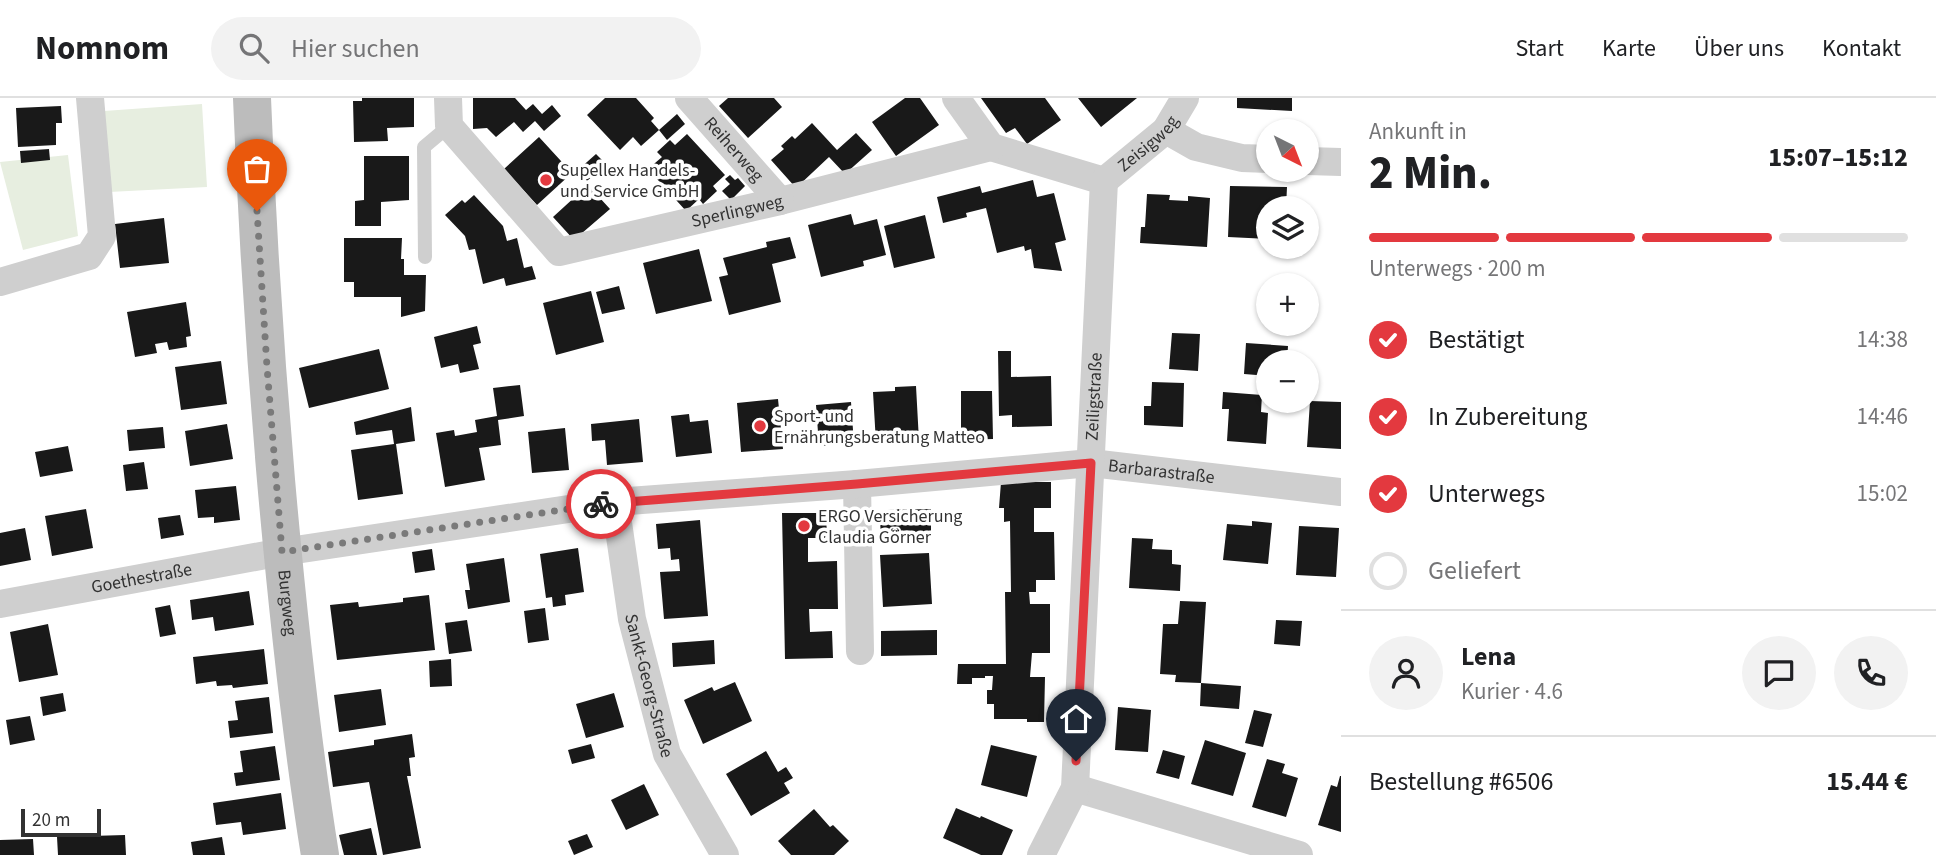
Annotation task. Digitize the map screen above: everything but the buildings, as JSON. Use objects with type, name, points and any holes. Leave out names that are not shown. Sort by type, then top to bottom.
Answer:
[{"type":"street","points":[[0,282],[89,256],[102,236],[90,98]]},
{"type":"street","name":"Burgweg","points":[[252,98],[265,341],[282,552],[307,773],[320,855]]},
{"type":"street","points":[[448,98],[449,126]]},
{"type":"street","name":"Reiherweg","points":[[689,98],[779,201]]},
{"type":"street","points":[[956,98],[991,147],[1104,181]]},
{"type":"street","name":"Zeisigweg","points":[[1104,181],[1166,130],[1185,98]]},
{"type":"street","name":"Sperlingweg","points":[[449,126],[559,253],[991,147]]},
{"type":"street","points":[[1166,130],[1196,147],[1242,158],[1256,159]]},
{"type":"street","points":[[1320,161],[1341,162]]},
{"type":"street","name":"Zeiligstraße","points":[[1041,855],[1075,788],[1104,181]]},
{"type":"street","name":"Barbarastraße","points":[[282,552],[614,502],[1091,463],[1341,492]]},
{"type":"street","points":[[857,484],[860,651]]},
{"type":"street","name":"Sankt-Georg-Straße","points":[[614,502],[632,619],[667,754],[725,855]]},
{"type":"street","name":"Goethestraße","points":[[0,604],[282,552]]},
{"type":"street","points":[[1075,788],[1299,855]]},
{"type":"lane","points":[[425,257],[424,147],[449,126]]},
{"type":"shaded area","points":[[202,104],[207,187],[109,192],[104,111]]},
{"type":"shaded area","points":[[68,155],[78,236],[23,250],[0,162]]},
{"type":"way so far","points":[[257,211],[282,552],[601,504]]},
{"type":"place","name":"Supellex Handels- und Service GmbH","points":[[546,180]]},
{"type":"place","name":"Sport- und Ernährungsberatung Matteo","points":[[760,426]]},
{"type":"place","name":"ERGO Versicherung Claudia Görner","points":[[804,526]]},
{"type":"route","points":[[601,504],[1091,463],[1076,761]]}]
